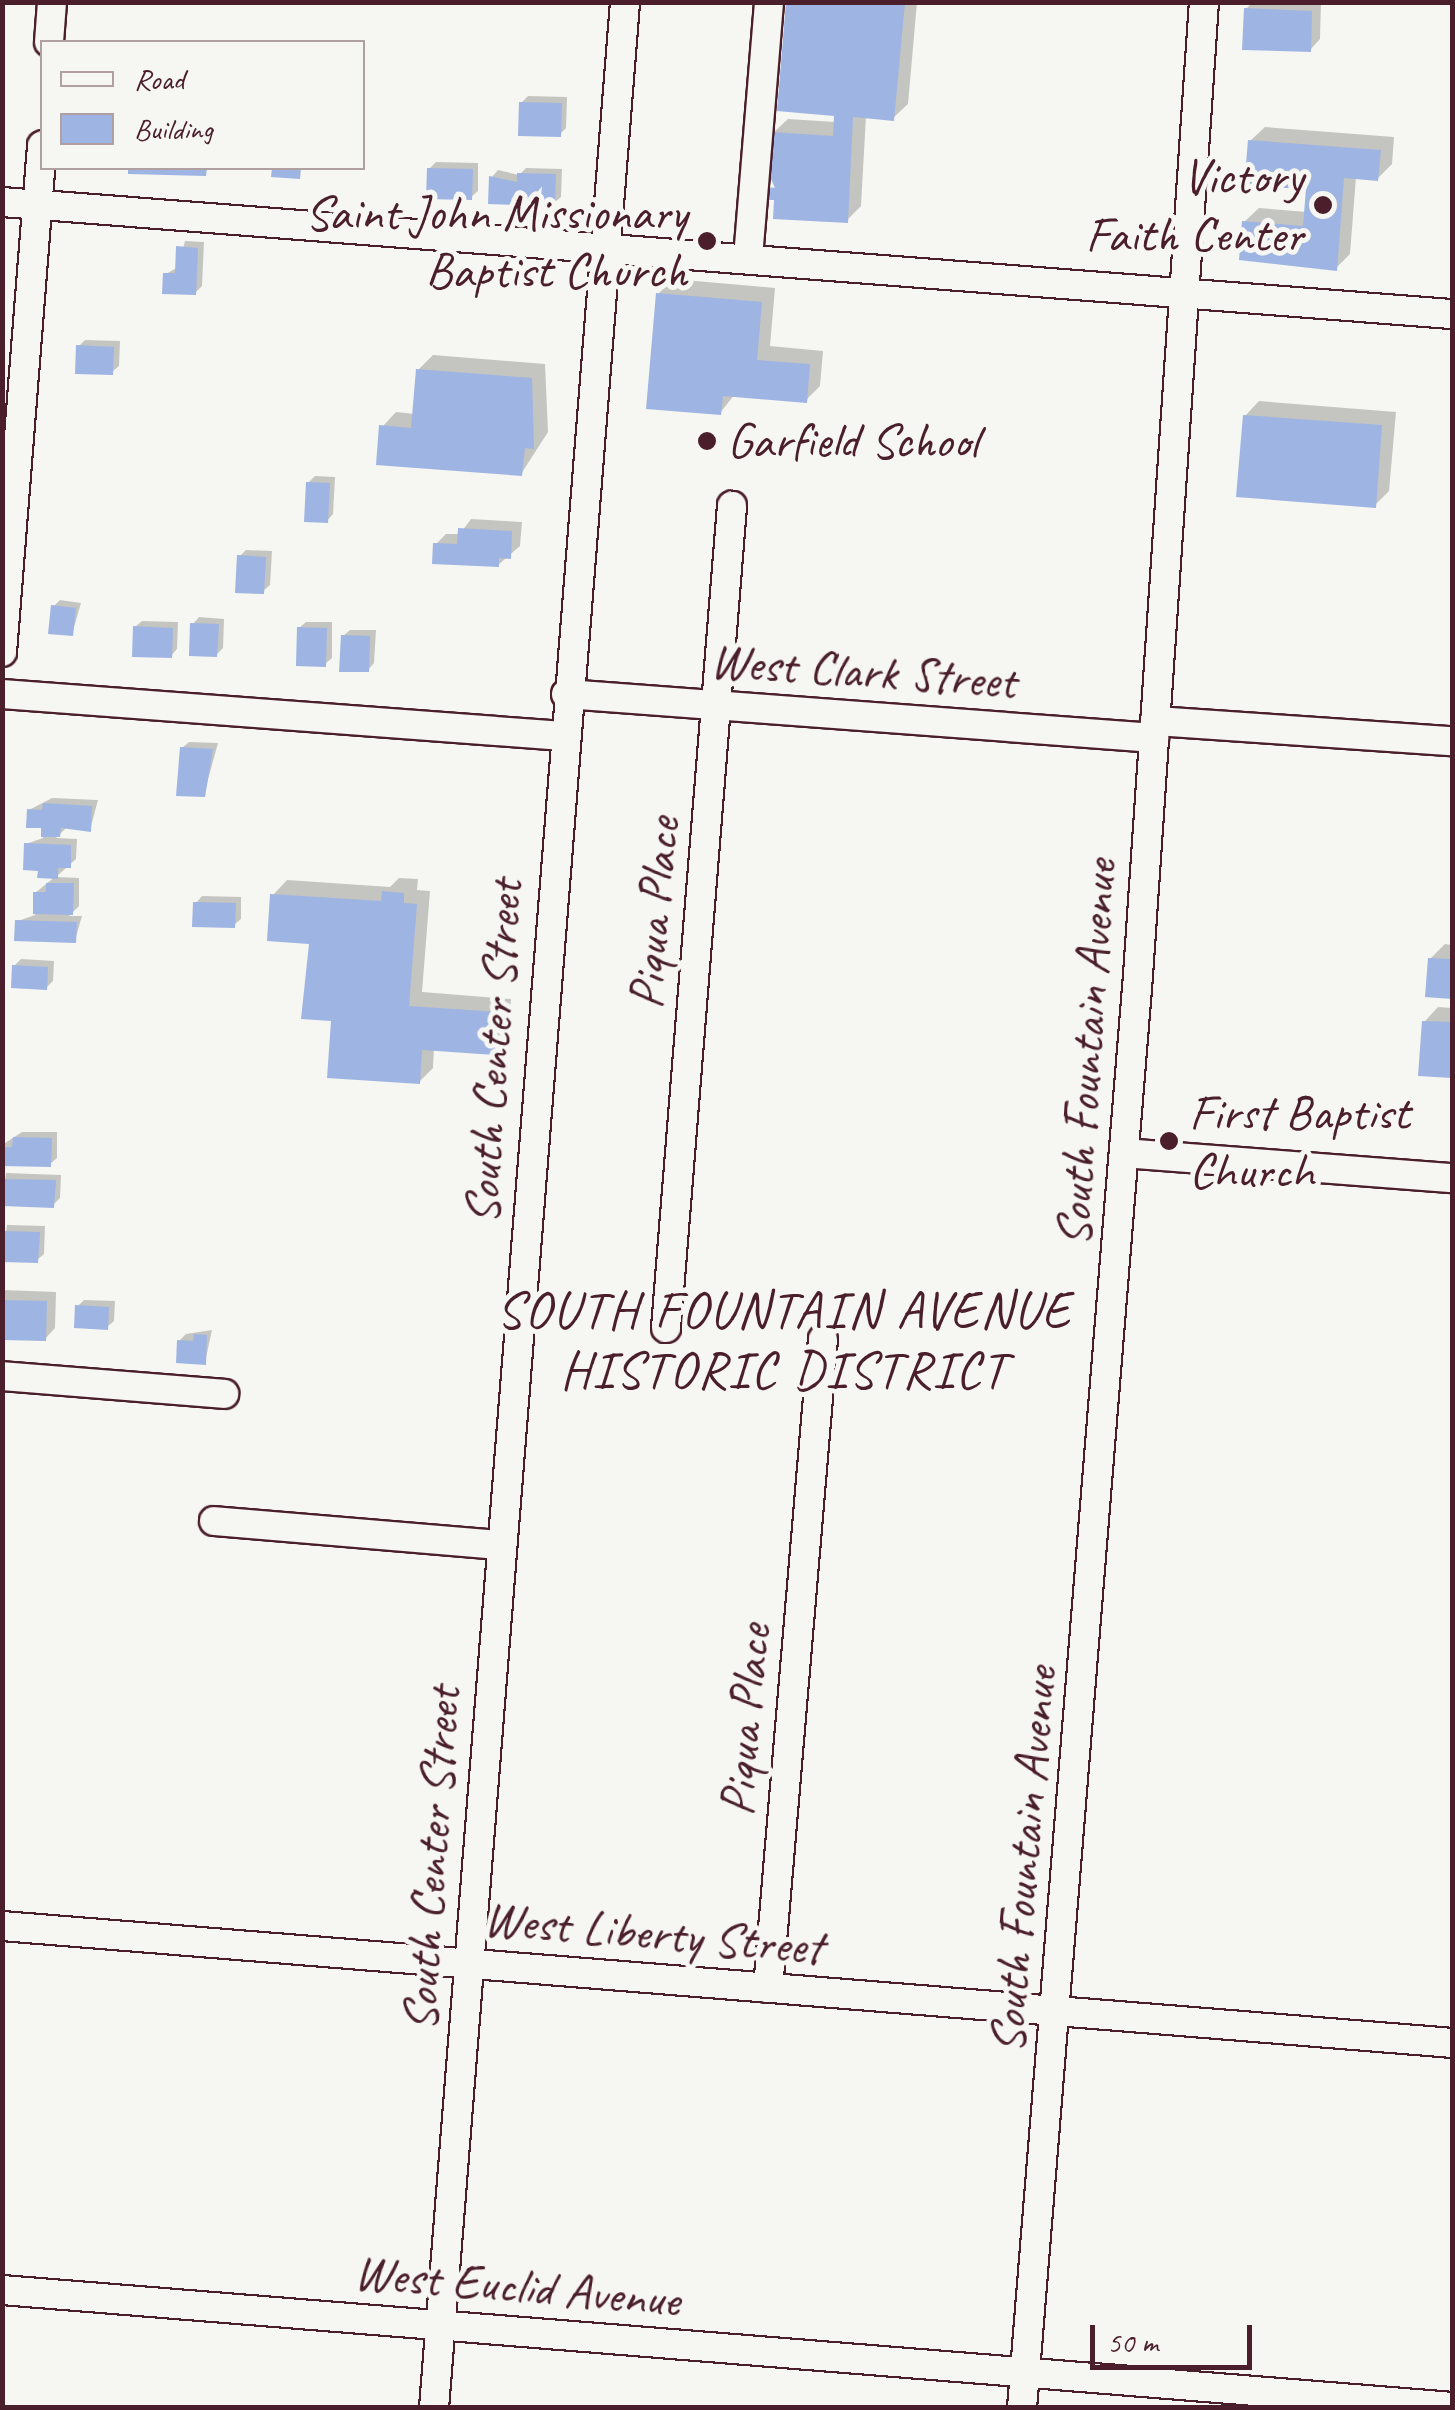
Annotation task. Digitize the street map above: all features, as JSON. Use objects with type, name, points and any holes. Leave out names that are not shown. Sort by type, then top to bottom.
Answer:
[{"type":"street","points":[[49,40],[52,2]]},
{"type":"street","name":"South Center Street","points":[[434,2408],[566,694],[625,2]]},
{"type":"street","points":[[748,258],[769,2]]},
{"type":"street","name":"South Fountain Avenue","points":[[1022,2408],[1124,1152],[1204,2]]},
{"type":"street","points":[[2,652],[41,170]]},
{"type":"street","points":[[2,202],[1452,314]]},
{"type":"street","name":"Piqua Place","points":[[666,1328],[732,506]]},
{"type":"street","points":[[2,694],[563,736]]},
{"type":"street","name":"West Clark Street","points":[[566,694],[1154,729],[1452,741]]},
{"type":"street","points":[[1124,1152],[1452,1178]]},
{"type":"street","name":"Piqua Place","points":[[768,1988],[822,1340]]},
{"type":"street","points":[[2,1376],[224,1394]]},
{"type":"street","points":[[214,1520],[500,1545]]},
{"type":"street","name":"West Liberty Street","points":[[2,1926],[1452,2043]]},
{"type":"street","name":"West Euclid Avenue","points":[[2,2290],[1452,2407]]},
{"type":"building","points":[[786,2],[905,2],[894,121],[853,117],[848,223],[773,219],[774,200],[766,200],[767,187],[775,188],[768,172],[771,132],[833,136],[834,116],[777,111]]},
{"type":"building","points":[[1244,8],[1312,11],[1311,52],[1242,50]]},
{"type":"building","points":[[519,102],[562,103],[561,137],[518,136]]},
{"type":"building","name":"Victory Faith Center","points":[[1248,140],[1381,150],[1378,181],[1344,178],[1337,271],[1239,260],[1242,221],[1303,226],[1307,176],[1298,175],[1297,188],[1244,188]]},
{"type":"building","points":[[427,168],[473,169],[472,200],[426,199]]},
{"type":"building","points":[[128,170],[207,170],[206,176],[128,174]]},
{"type":"building","points":[[272,170],[301,170],[300,179],[271,177]]},
{"type":"building","points":[[517,173],[556,174],[555,206],[488,204],[489,176],[517,182]]},
{"type":"building","points":[[176,246],[198,248],[196,295],[162,294],[163,273],[175,273]]},
{"type":"building","points":[[656,293],[762,302],[757,360],[810,364],[807,403],[723,396],[721,415],[646,409]]},
{"type":"building","points":[[76,345],[114,347],[113,375],[75,374]]},
{"type":"building","points":[[416,369],[532,378],[534,449],[525,448],[522,476],[376,465],[379,425],[411,428]]},
{"type":"building","points":[[1243,415],[1382,425],[1376,508],[1236,497]]},
{"type":"building","points":[[306,482],[330,483],[328,523],[304,522]]},
{"type":"building","points":[[458,528],[512,531],[511,559],[499,558],[499,567],[432,564],[433,543],[457,544]]},
{"type":"building","points":[[237,555],[266,557],[264,594],[235,593]]},
{"type":"building","points":[[51,605],[76,608],[73,636],[48,634]]},
{"type":"building","points":[[190,623],[219,624],[217,657],[189,656]]},
{"type":"building","points":[[133,626],[173,628],[172,658],[132,657]]},
{"type":"building","points":[[297,627],[327,628],[326,667],[296,666]]},
{"type":"building","points":[[341,635],[370,636],[369,672],[339,672]]},
{"type":"building","points":[[180,747],[213,749],[205,797],[176,796]]},
{"type":"building","points":[[43,803],[92,806],[91,832],[61,828],[60,837],[41,837],[41,828],[26,828],[27,809],[42,810]]},
{"type":"building","points":[[24,843],[71,845],[71,868],[58,868],[58,879],[37,878],[38,871],[23,870]]},
{"type":"building","points":[[46,883],[74,883],[73,915],[33,914],[33,892],[46,892]]},
{"type":"building","points":[[382,891],[404,893],[404,903],[417,904],[409,1006],[498,1012],[495,1055],[422,1050],[420,1084],[327,1078],[331,1021],[301,1019],[309,944],[267,941],[270,894],[381,901]]},
{"type":"building","points":[[193,902],[236,903],[235,928],[192,927]]},
{"type":"building","points":[[15,920],[77,922],[76,943],[14,941]]},
{"type":"building","points":[[1428,958],[1452,959],[1452,999],[1425,997]]},
{"type":"building","points":[[12,965],[48,967],[47,990],[11,988]]},
{"type":"building","points":[[1422,1021],[1452,1022],[1452,1078],[1418,1076]]},
{"type":"building","points":[[13,1137],[52,1138],[51,1167],[2,1166],[2,1147],[12,1147]]},
{"type":"building","points":[[2,1179],[56,1180],[54,1208],[2,1206]]},
{"type":"building","points":[[2,1231],[40,1232],[38,1263],[2,1262]]},
{"type":"building","points":[[2,1300],[47,1301],[46,1341],[2,1340]]},
{"type":"building","points":[[75,1305],[109,1307],[108,1330],[74,1328]]},
{"type":"building","points":[[194,1334],[207,1335],[206,1365],[176,1363],[177,1340],[193,1341]]},
{"type":"place","name":"Victory Faith Center","points":[[1323,205]]},
{"type":"place","name":"Saint John Missionary Baptist Church","points":[[707,241]]},
{"type":"place","name":"Garfield School","points":[[707,441]]},
{"type":"place","name":"First Baptist Church","points":[[1169,1141]]},
{"type":"district","name":"SOUTH FOUNTAIN AVENUE HISTORIC DISTRICT","points":[[784,1341]]}]
